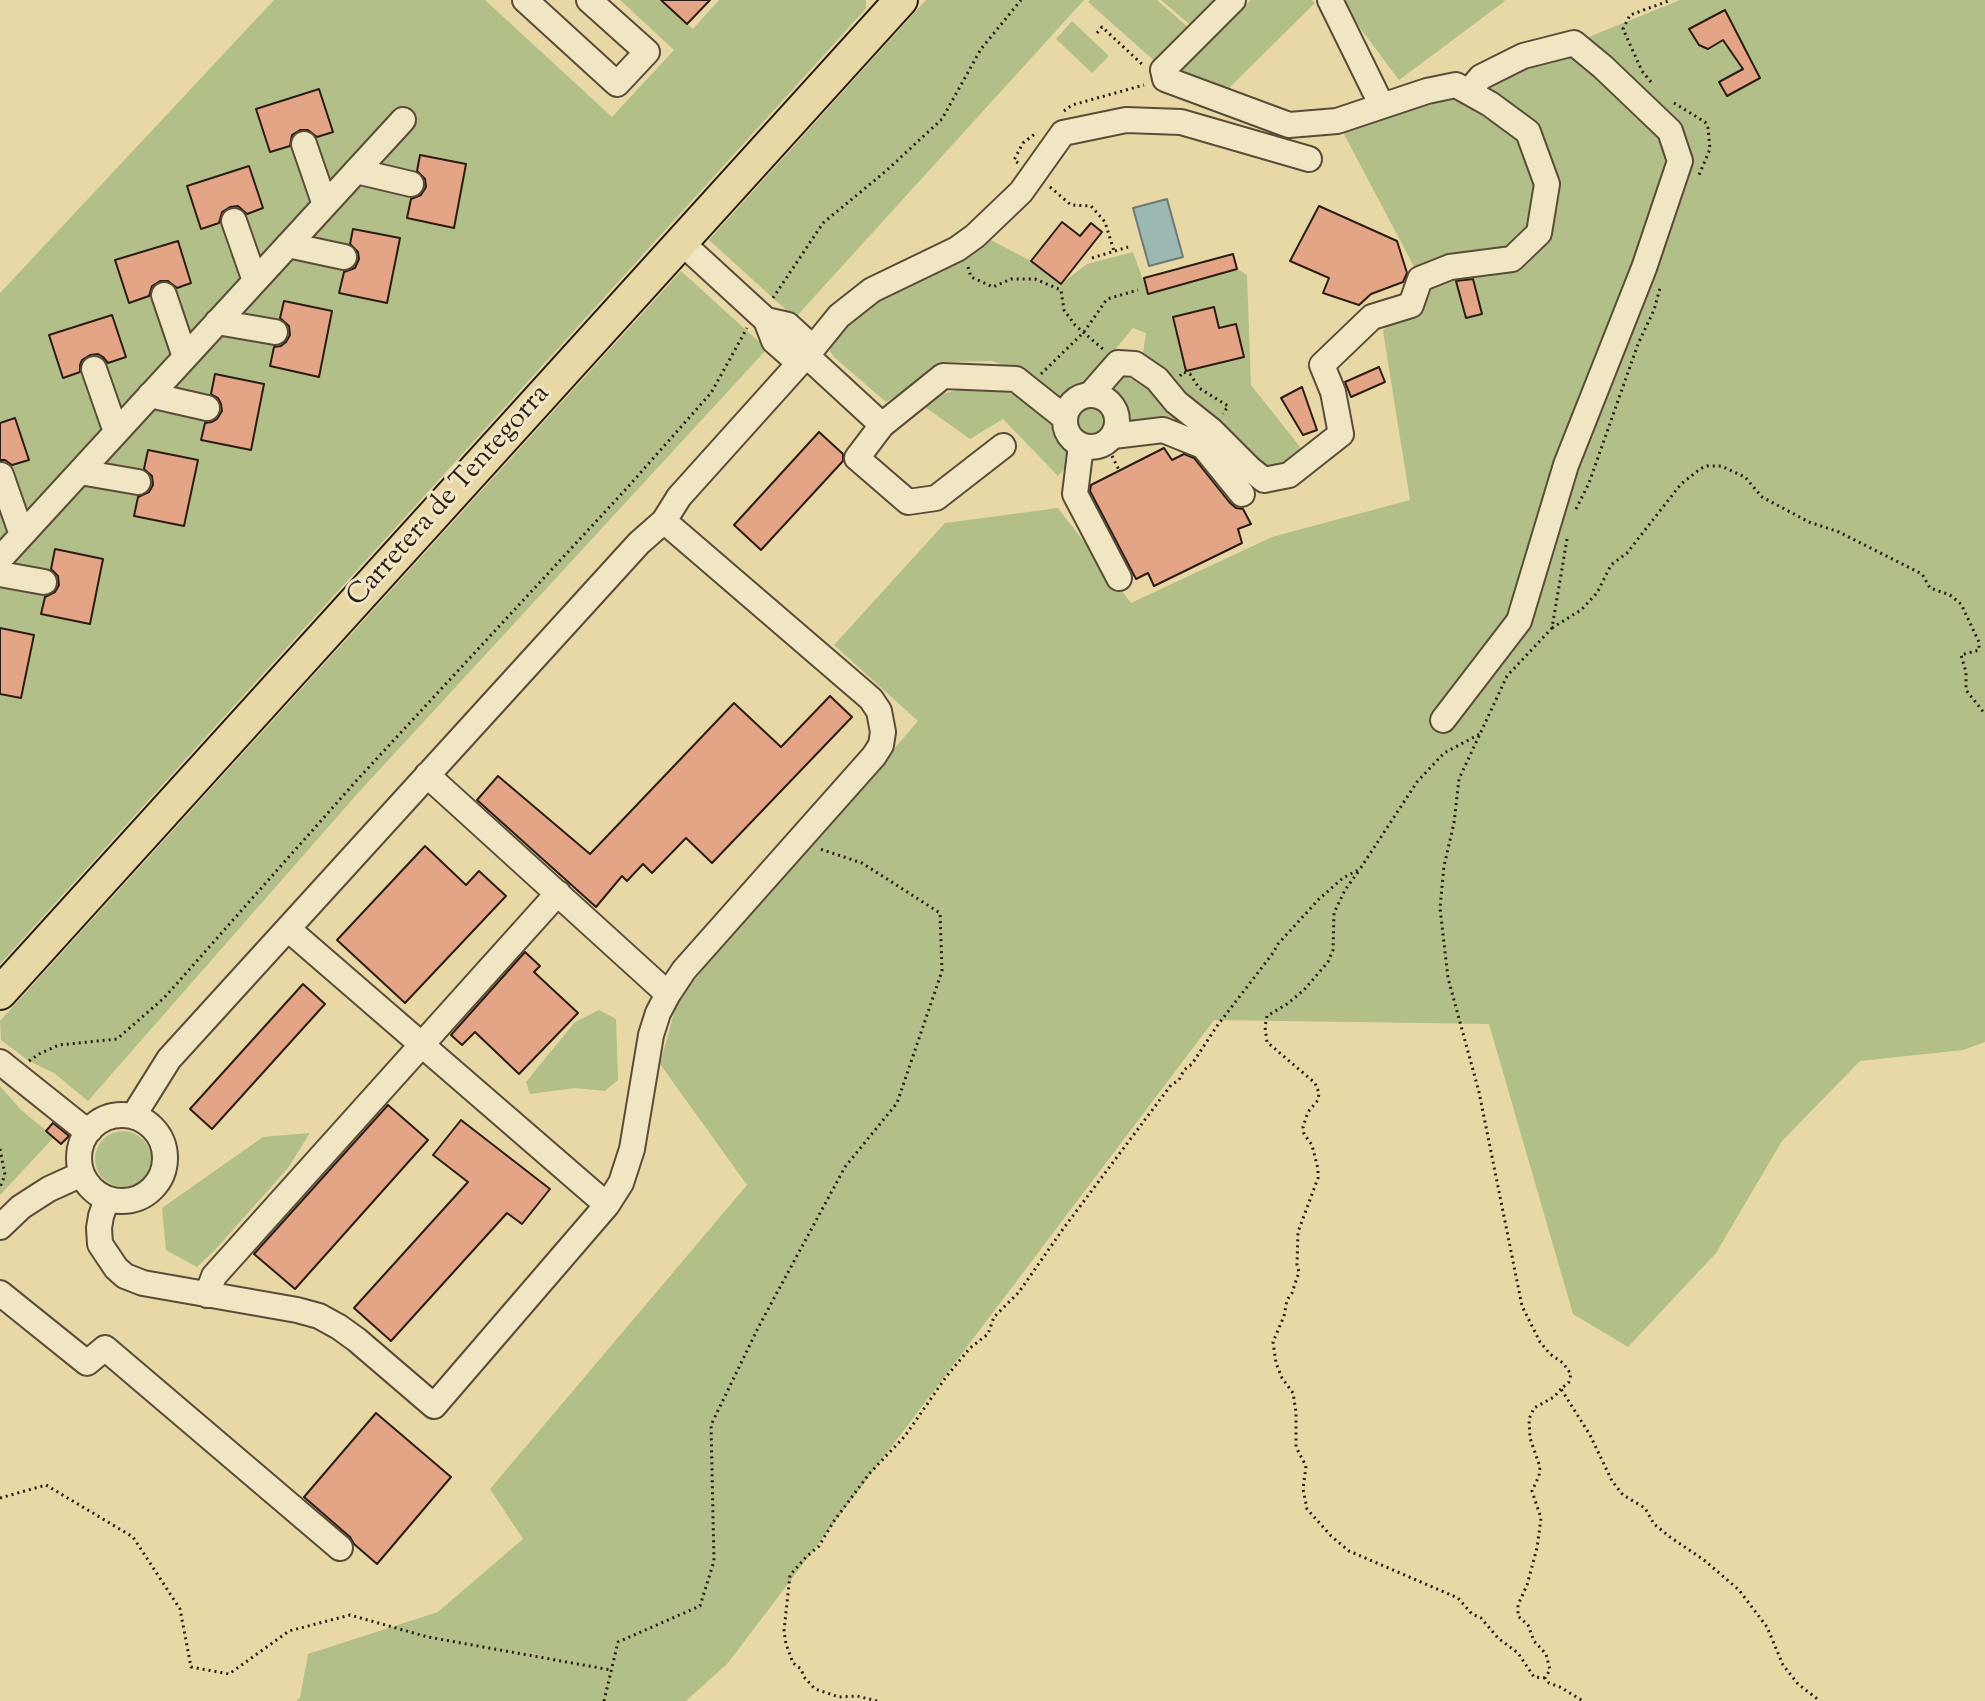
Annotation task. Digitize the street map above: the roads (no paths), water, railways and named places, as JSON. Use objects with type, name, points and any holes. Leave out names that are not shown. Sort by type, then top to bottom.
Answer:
[{"type":"main road","name":"Carretera de Tentegorra","points":[[0,993],[681,242],[877,13],[901,0]]},
{"type":"street","points":[[525,0],[617,84],[647,52],[589,0]]},
{"type":"street","points":[[1090,395],[1118,363],[1135,364],[1157,379],[1176,402],[1264,480],[1289,475],[1341,434],[1333,392],[1322,365],[1372,317],[1411,305],[1420,279],[1450,267],[1512,259],[1539,233],[1547,184],[1528,132],[1490,104],[1456,85],[1427,91],[1337,121],[1289,125],[1165,79],[1163,70],[1233,0]]},
{"type":"street","points":[[1330,0],[1382,106]]},
{"type":"street","points":[[1443,720],[1519,621],[1566,465],[1644,268],[1680,161],[1670,131],[1574,43],[1523,56],[1481,77],[1468,92]]},
{"type":"street","points":[[0,559],[403,120]]},
{"type":"street","points":[[135,1117],[169,1059],[639,543],[664,521],[679,497],[839,316],[872,290],[957,249],[984,227],[1021,192],[1063,133],[1126,120],[1181,122],[1309,159]]},
{"type":"street","points":[[304,144],[325,205]]},
{"type":"street","points":[[356,171],[411,184]]},
{"type":"street","points":[[234,221],[255,281]]},
{"type":"street","points":[[681,242],[788,325],[806,355],[882,425]]},
{"type":"street","points":[[288,245],[344,257]]},
{"type":"street","points":[[164,295],[185,357]]},
{"type":"street","points":[[217,322],[275,332]]},
{"type":"street","points":[[94,369],[116,432]]},
{"type":"street","points":[[1003,446],[936,498],[908,502],[857,458],[882,425],[943,376],[1016,379],[1065,418]]},
{"type":"street","points":[[150,395],[207,408]]},
{"type":"street","points":[[1090,395],[1108,400],[1117,416],[1113,436],[1100,446],[1091,447],[1081,445],[1065,427],[1070,405],[1090,395]]},
{"type":"street","points":[[1113,436],[1163,430],[1203,446],[1242,494]]},
{"type":"street","points":[[1081,445],[1075,494],[1119,578]]},
{"type":"street","points":[[80,472],[138,482]]},
{"type":"street","points":[[1,475],[22,535]]},
{"type":"street","points":[[107,1199],[99,1228],[100,1244],[125,1276],[143,1283],[319,1316],[357,1340],[434,1406],[607,1205],[621,1183],[632,1149],[651,1035],[668,994],[684,970],[874,756],[881,745],[883,732],[879,711],[871,699],[664,521]]},
{"type":"street","points":[[0,574],[44,582]]},
{"type":"street","points":[[427,775],[668,994]]},
{"type":"street","points":[[207,1295],[214,1276],[558,893]]},
{"type":"street","points":[[288,929],[607,1205]]},
{"type":"street","points":[[0,1062],[84,1131]]},
{"type":"street","points":[[110,1117],[135,1117],[149,1124],[159,1135],[165,1165],[160,1179],[150,1191],[122,1201],[107,1199],[88,1184],[82,1174],[79,1156],[84,1131],[110,1117]]},
{"type":"street","points":[[0,1227],[21,1207],[82,1174]]},
{"type":"street","points":[[0,1293],[87,1363],[105,1348],[340,1548]]},
{"type":"water","points":[[1167,199],[1183,257],[1149,266],[1133,208]]}]
